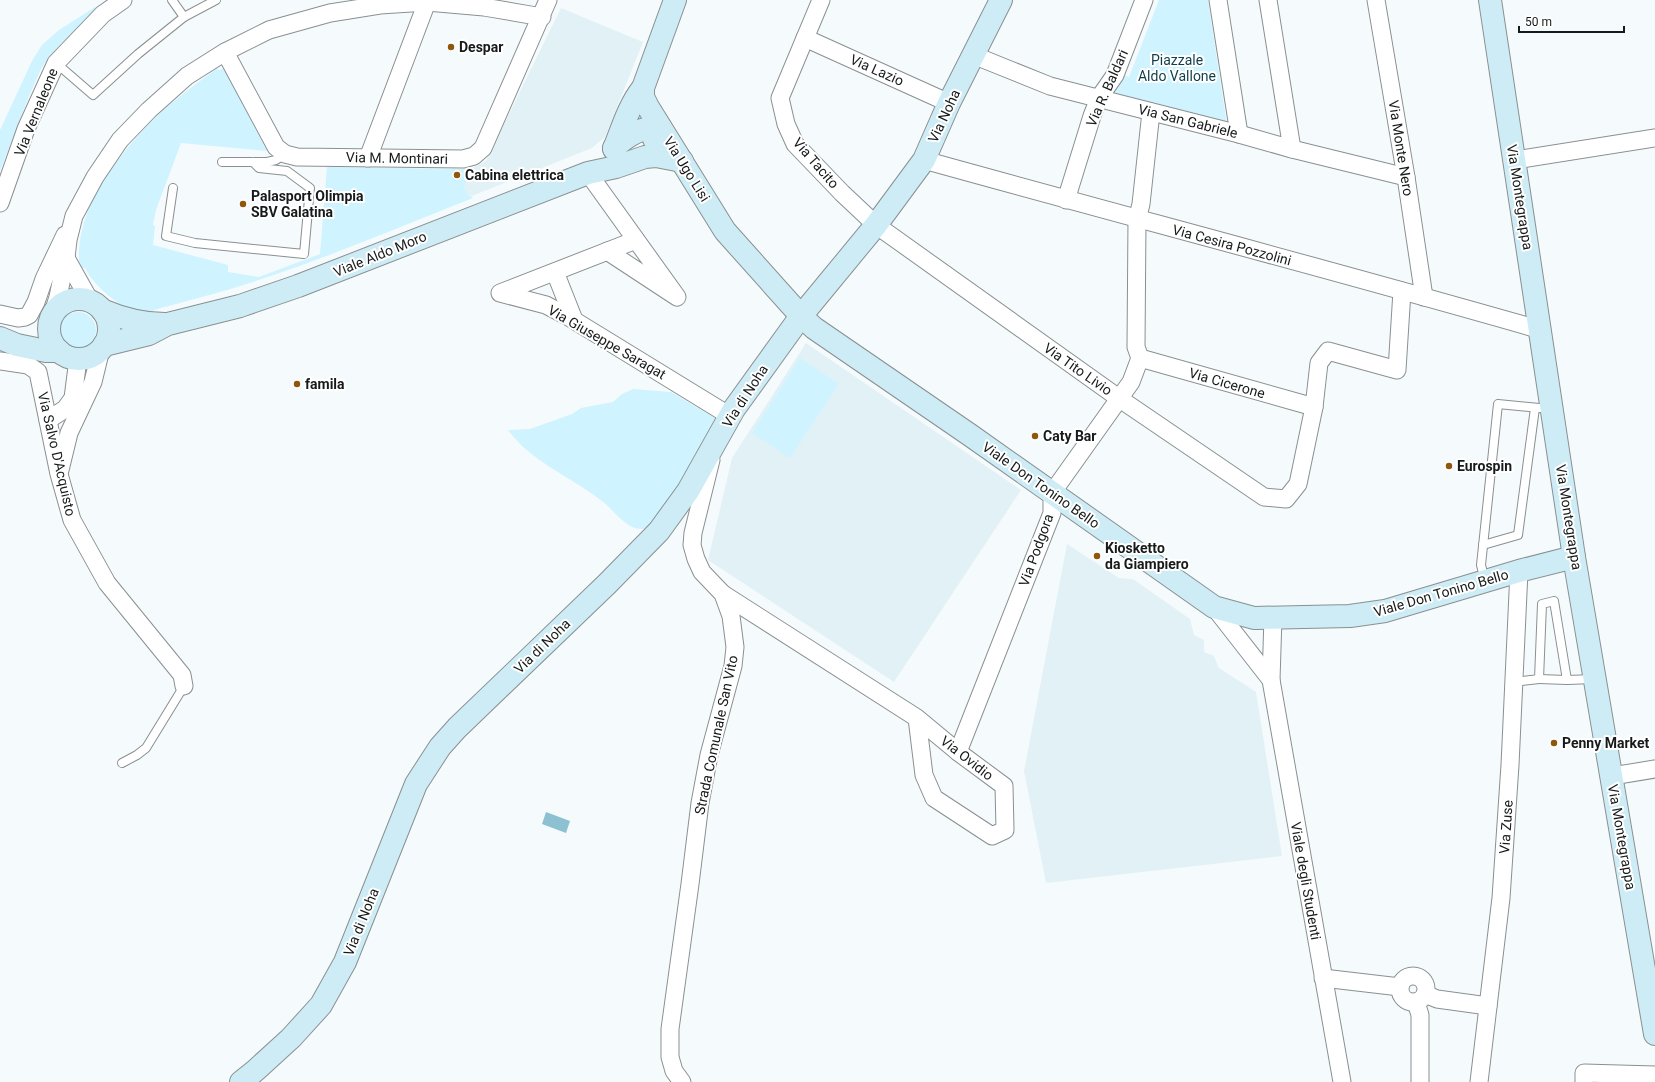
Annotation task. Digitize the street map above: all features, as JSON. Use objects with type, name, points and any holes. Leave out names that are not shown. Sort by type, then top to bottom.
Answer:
[{"type":"main road","points":[[615,158],[620,132],[637,95],[643,88],[675,0]]},
{"type":"main road","name":"Via Noha","points":[[876,225],[924,160],[949,103],[1001,0]]},
{"type":"main road","name":"Via Montegrappa","points":[[1490,0],[1541,330],[1544,409],[1574,557],[1655,1034]]},
{"type":"main road","name":"Via Ugo Lisi","points":[[643,88],[645,101],[660,127],[726,231],[801,316]]},
{"type":"main road","name":"Viale Aldo Moro","points":[[2,338],[17,345],[86,358],[94,355],[103,347],[149,334],[168,324],[240,306],[298,286],[588,173],[654,139],[660,127]]},
{"type":"main road","name":"Viale Aldo Moro","points":[[615,158],[656,156],[682,161]]},
{"type":"main road","name":"Via di Noha","points":[[241,1082],[292,1038],[321,1006],[345,962],[416,784],[440,747],[457,728],[607,584],[659,531],[688,491],[730,416],[801,316],[876,225]]},
{"type":"main road","name":"Viale Aldo Moro","points":[[2,338],[35,331],[51,318],[60,305],[69,300],[80,299],[130,321],[147,324],[168,324]]},
{"type":"main road","points":[[96,306],[107,318],[109,327],[108,337],[103,347]]},
{"type":"main road","name":"Viale Don Tonino Bello","points":[[801,316],[814,328],[1214,607],[1254,618],[1350,616],[1385,611],[1519,571],[1574,557]]},
{"type":"main road","points":[[51,318],[49,333],[52,343],[68,355]]},
{"type":"street","name":"Via Vernaleone","points":[[0,203],[26,129],[56,63],[103,14],[123,0]]},
{"type":"street","name":"Via M. Montinari","points":[[285,154],[297,157],[368,158],[463,159],[474,156],[483,148],[542,17],[548,0]]},
{"type":"street","name":"Via Tacito","points":[[821,0],[780,98],[786,124],[795,144],[842,193],[876,225]]},
{"type":"street","name":"Via R. Baldari","points":[[1066,200],[1099,98],[1115,75],[1144,0]]},
{"type":"street","points":[[1218,0],[1239,134]]},
{"type":"street","points":[[1268,0],[1292,149]]},
{"type":"street","name":"Via Monte Nero","points":[[1376,0],[1406,177],[1424,297]]},
{"type":"street","points":[[0,314],[18,318],[24,318],[29,315],[36,302],[44,279],[74,216],[95,177],[120,140],[149,110],[188,76],[225,52],[269,30],[330,13],[380,5],[427,2],[484,6],[542,17]]},
{"type":"street","points":[[368,158],[427,2]]},
{"type":"street","name":"Via Lazio","points":[[804,38],[949,103]]},
{"type":"street","points":[[225,52],[276,147],[285,154]]},
{"type":"street","name":"Via San Gabriele","points":[[973,55],[1050,86],[1406,177]]},
{"type":"street","points":[[1052,493],[1131,382],[1140,358],[1136,347],[1137,220],[1141,204],[1151,112]]},
{"type":"street","points":[[1515,160],[1655,138]]},
{"type":"street","name":"Via Cesira Pozzolini","points":[[924,160],[1137,220],[1541,330]]},
{"type":"street","points":[[588,173],[677,297],[607,251]]},
{"type":"street","points":[[51,318],[66,258],[68,240],[74,216]]},
{"type":"street","name":"Via Tito Livio","points":[[876,225],[1120,398],[1264,497],[1286,499],[1298,484],[1314,407]]},
{"type":"street","name":"Via Giuseppe Saragat","points":[[636,240],[500,294],[546,305],[574,320],[730,416]]},
{"type":"street","points":[[66,258],[96,306]]},
{"type":"street","points":[[555,272],[574,320]]},
{"type":"street","points":[[1314,407],[1319,363],[1328,351],[1397,370],[1402,291]]},
{"type":"street","points":[[59,474],[69,433],[93,382],[103,347]]},
{"type":"street","points":[[48,420],[65,409],[73,398],[68,355]]},
{"type":"street","name":"Via Cicerone","points":[[1140,358],[1314,407]]},
{"type":"street","name":"Via Salvo D'Acquisto","points":[[0,361],[28,365],[38,372],[59,474],[72,520],[107,583],[182,676],[184,686]]},
{"type":"street","name":"Strada Comunale San Vito","points":[[682,1082],[674,1071],[670,1057],[670,1029],[700,803],[709,755],[733,666],[735,647],[731,616],[723,594],[702,572],[692,545],[693,533],[714,446]]},
{"type":"street","name":"Via Podgora","points":[[958,752],[1052,513],[1052,493]]},
{"type":"street","name":"Via Zuse","points":[[1479,1082],[1501,898],[1510,765],[1519,571]]},
{"type":"street","name":"Via Ovidio","points":[[723,594],[917,718],[958,752],[1004,786],[1006,830],[992,836],[934,798],[924,774],[917,718]]},
{"type":"street","points":[[1214,607],[1271,680]]},
{"type":"street","name":"Viale degli Studenti","points":[[1273,617],[1271,680],[1342,1082]]},
{"type":"street","points":[[1612,776],[1655,769]]},
{"type":"street","points":[[1324,978],[1400,987],[1401,996],[1407,1001],[1420,998],[1437,998],[1488,1006]]},
{"type":"street","points":[[1420,998],[1420,1082]]},
{"type":"street","points":[[1584,1082],[1584,1073],[1655,1075]]},
{"type":"lane","points":[[172,0],[184,17]]},
{"type":"lane","points":[[56,63],[93,95],[138,54],[184,17],[216,0]]},
{"type":"lane","points":[[222,162],[276,160],[285,154]]},
{"type":"lane","points":[[173,188],[166,236],[195,244],[304,254],[310,188],[287,171],[258,168],[253,162]]},
{"type":"lane","points":[[1483,545],[1518,536],[1544,409],[1498,404],[1483,545],[1481,565],[1485,581]]},
{"type":"lane","points":[[1539,679],[1542,604],[1554,601],[1567,680]]},
{"type":"lane","points":[[1514,682],[1539,679],[1567,680],[1595,678]]},
{"type":"lane","points":[[122,763],[146,748],[184,686]]},
{"type":"shaded area","points":[[561,8],[643,42],[605,137],[592,148],[472,196],[468,194],[464,187],[472,168],[486,161]]},
{"type":"shaded area","points":[[806,343],[1021,490],[894,682],[708,560],[732,458]]},
{"type":"shaded area","points":[[1067,544],[1119,578],[1133,579],[1190,619],[1194,635],[1204,640],[1204,652],[1214,656],[1219,668],[1256,692],[1282,856],[1046,883],[1024,771]]},
{"type":"shaded area","points":[[546,812],[570,821],[566,833],[542,824]]},
{"type":"green space","name":"Piazzale Aldo Vallone","points":[[1159,0],[1208,0],[1227,125],[1112,93],[1120,73],[1129,77]]},
{"type":"green space","points":[[95,7],[99,9],[60,45],[48,58],[41,69],[0,171],[0,130],[32,61],[42,45],[59,30]]},
{"type":"green space","points":[[217,68],[218,70],[224,69],[267,151],[181,143],[156,210],[153,225],[155,226],[153,245],[228,265],[228,272],[259,277],[320,254],[327,167],[472,168],[464,187],[468,194],[473,198],[305,264],[237,287],[145,313],[127,308],[118,303],[102,289],[89,275],[85,268],[80,268],[80,244],[88,210],[102,182],[110,170],[138,136],[169,105]]},
{"type":"green space","points":[[78,312],[91,317],[96,330],[91,343],[78,348],[65,343],[60,330],[65,317]]},
{"type":"green space","points":[[800,358],[839,384],[790,458],[752,433]]},
{"type":"green space","points":[[633,389],[671,392],[720,421],[663,511],[646,528],[640,529],[622,520],[602,501],[531,454],[508,430],[530,429],[572,414],[581,408],[613,402],[622,394]]},
{"type":"place","name":"Despar","points":[[451,47]]},
{"type":"place","name":"Cabina elettrica","points":[[457,175]]},
{"type":"place","name":"Palasport Olimpia SBV Galatina","points":[[243,204]]},
{"type":"place","name":"famila","points":[[297,384]]},
{"type":"place","name":"Caty Bar","points":[[1035,436]]},
{"type":"place","name":"Eurospin","points":[[1449,466]]},
{"type":"place","name":"Kiosketto da Giampiero","points":[[1097,556]]},
{"type":"place","name":"Penny Market","points":[[1554,743]]}]
